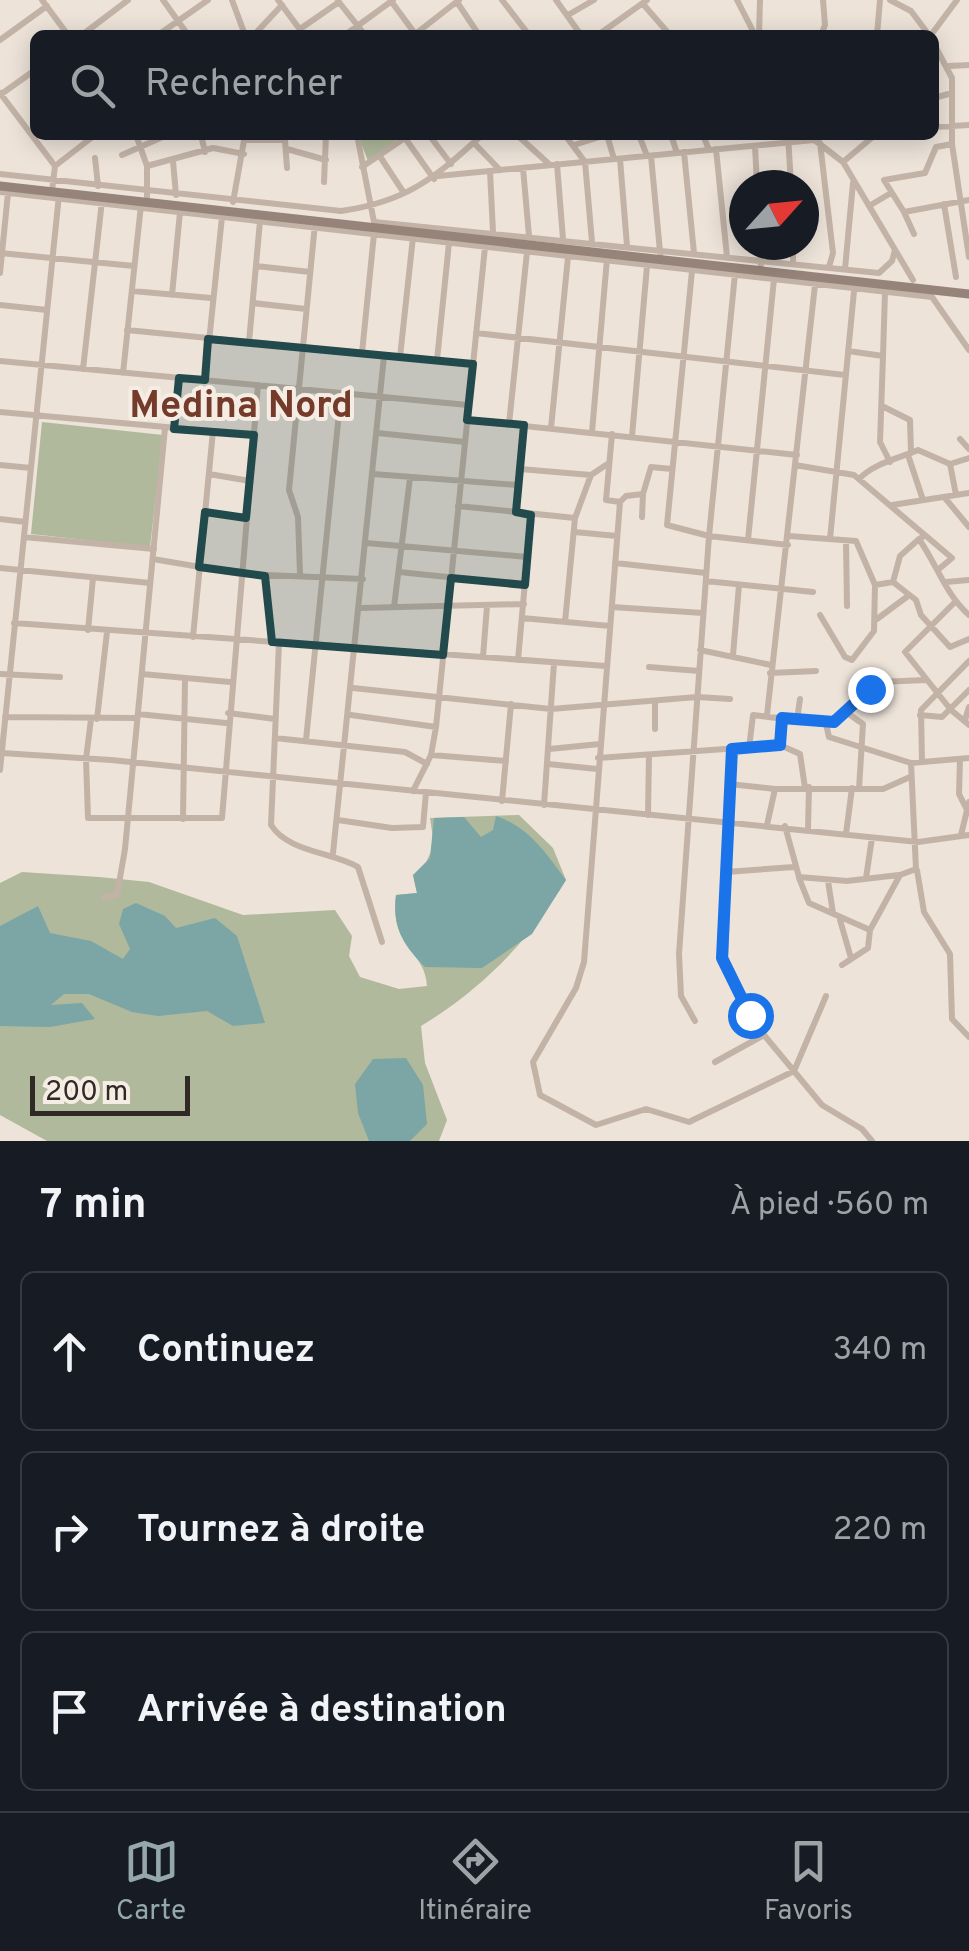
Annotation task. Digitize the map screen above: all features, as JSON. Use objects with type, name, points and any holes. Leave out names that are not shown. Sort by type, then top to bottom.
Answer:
[{"type":"street","points":[[89,30],[128,0]]},
{"type":"street","points":[[163,0],[184,30]]},
{"type":"street","points":[[165,30],[208,0]]},
{"type":"street","points":[[232,0],[243,30]]},
{"type":"street","points":[[352,30],[392,0],[412,30]]},
{"type":"street","points":[[502,0],[525,30]]},
{"type":"street","points":[[556,0],[578,30]]},
{"type":"street","points":[[568,15],[594,0]]},
{"type":"street","points":[[737,0],[754,30]]},
{"type":"street","points":[[757,30],[760,0]]},
{"type":"street","points":[[823,0],[823,30]]},
{"type":"street","points":[[877,30],[880,0]]},
{"type":"street","points":[[890,0],[908,5],[926,30]]},
{"type":"street","points":[[934,30],[957,0]]},
{"type":"street","points":[[304,30],[338,1],[361,30]]},
{"type":"street","points":[[420,30],[458,1],[476,30]]},
{"type":"street","points":[[606,30],[645,2],[666,30]]},
{"type":"street","points":[[0,40],[44,3],[64,30]]},
{"type":"street","points":[[258,30],[280,3],[300,30]]},
{"type":"street","points":[[939,52],[948,66],[958,202],[969,256]]},
{"type":"street","points":[[948,66],[969,64]]},
{"type":"street","points":[[30,73],[0,94],[30,134]]},
{"type":"street","points":[[939,97],[952,94]]},
{"type":"street","points":[[939,126],[969,125]]},
{"type":"street","points":[[26,129],[30,126]]},
{"type":"street","points":[[0,770],[4,675],[24,537],[56,190],[55,166],[35,140]]},
{"type":"street","points":[[55,166],[89,140]]},
{"type":"street","points":[[123,373],[147,166],[138,140]]},
{"type":"street","points":[[122,155],[158,140]]},
{"type":"street","points":[[202,140],[205,152]]},
{"type":"street","points":[[204,380],[225,213],[234,200],[246,140]]},
{"type":"street","points":[[285,140],[287,168]]},
{"type":"street","points":[[324,182],[326,140]]},
{"type":"street","points":[[357,140],[374,228],[362,353]]},
{"type":"street","points":[[362,167],[402,140]]},
{"type":"street","points":[[409,140],[437,177]]},
{"type":"street","points":[[433,140],[450,164]]},
{"type":"street","points":[[0,174],[102,200],[176,195],[341,212],[368,208],[437,177],[477,140]]},
{"type":"street","points":[[523,140],[553,165],[563,240]]},
{"type":"street","points":[[570,140],[585,162],[592,242]]},
{"type":"street","points":[[574,145],[590,140]]},
{"type":"street","points":[[608,140],[617,159],[627,246]]},
{"type":"street","points":[[641,140],[649,156],[661,262]]},
{"type":"street","points":[[674,140],[681,153],[694,253]]},
{"type":"street","points":[[695,1021],[680,996],[678,954],[732,272],[712,150],[707,140]]},
{"type":"street","points":[[730,140],[731,148]]},
{"type":"street","points":[[437,177],[783,140]]},
{"type":"street","points":[[788,140],[790,170]]},
{"type":"street","points":[[814,140],[843,162],[913,280]]},
{"type":"street","points":[[814,140],[833,253],[830,267]]},
{"type":"street","points":[[856,140],[856,147]]},
{"type":"street","points":[[843,162],[868,140]]},
{"type":"street","points":[[474,143],[500,170]]},
{"type":"street","points":[[914,234],[886,177],[925,173],[934,149],[952,144]]},
{"type":"street","points":[[755,146],[756,170]]},
{"type":"street","points":[[147,166],[218,148],[244,154]]},
{"type":"street","points":[[287,150],[326,160]]},
{"type":"street","points":[[380,155],[404,193]]},
{"type":"street","points":[[95,158],[98,186]]},
{"type":"street","points":[[174,161],[176,195]]},
{"type":"street","points":[[522,168],[529,236]]},
{"type":"street","points":[[413,791],[429,759],[436,726],[488,240],[490,171]]},
{"type":"street","points":[[846,269],[853,182]]},
{"type":"street","points":[[0,272],[4,189],[98,186],[181,209],[488,240],[815,282],[969,294]]},
{"type":"street","points":[[869,206],[892,194]]},
{"type":"street","points":[[83,369],[102,200]]},
{"type":"street","points":[[904,212],[969,200]]},
{"type":"street","points":[[944,204],[956,277]]},
{"type":"street","points":[[172,295],[181,209]]},
{"type":"street","points":[[333,222],[341,212]]},
{"type":"street","points":[[249,342],[261,218]]},
{"type":"street","points":[[315,224],[333,222],[449,243],[529,236],[727,256]]},
{"type":"street","points":[[300,574],[298,517],[289,490],[315,224]]},
{"type":"street","points":[[413,235],[488,240],[527,252],[608,258]]},
{"type":"street","points":[[400,357],[413,235]]},
{"type":"street","points":[[437,360],[449,243]]},
{"type":"street","points":[[760,272],[760,260],[880,272],[895,250]]},
{"type":"street","points":[[510,424],[527,252]]},
{"type":"street","points":[[1,253],[134,266]]},
{"type":"street","points":[[551,428],[568,257]]},
{"type":"street","points":[[592,432],[608,258]]},
{"type":"street","points":[[647,263],[692,268]]},
{"type":"street","points":[[632,436],[647,263]]},
{"type":"street","points":[[791,275],[793,263]]},
{"type":"street","points":[[256,266],[310,272]]},
{"type":"street","points":[[692,268],[667,525],[709,536],[830,540],[862,545],[875,585],[878,620],[871,638],[852,660],[845,657],[820,615]]},
{"type":"street","points":[[732,272],[791,275],[815,282]]},
{"type":"street","points":[[748,540],[774,277]]},
{"type":"street","points":[[767,716],[815,282]]},
{"type":"street","points":[[830,540],[854,286]]},
{"type":"street","points":[[886,289],[880,442],[890,462]]},
{"type":"street","points":[[132,291],[212,298]]},
{"type":"street","points":[[936,294],[969,350]]},
{"type":"street","points":[[253,303],[306,309]]},
{"type":"street","points":[[0,305],[47,310]]},
{"type":"street","points":[[128,330],[473,364]]},
{"type":"street","points":[[476,334],[846,375]]},
{"type":"street","points":[[848,351],[883,356]]},
{"type":"street","points":[[333,854],[351,715],[384,356]]},
{"type":"street","points":[[0,360],[468,405]]},
{"type":"street","points":[[104,897],[117,893],[128,818],[150,583],[178,378]]},
{"type":"street","points":[[108,632],[86,760],[86,817],[222,818],[230,682],[258,386]]},
{"type":"street","points":[[306,740],[341,393]]},
{"type":"street","points":[[884,407],[910,420],[910,455],[923,500]]},
{"type":"street","points":[[0,412],[254,435]]},
{"type":"street","points":[[467,420],[797,455]]},
{"type":"street","points":[[373,474],[518,485],[524,425]]},
{"type":"street","points":[[193,637],[213,431]]},
{"type":"street","points":[[377,432],[465,442]]},
{"type":"street","points":[[612,434],[604,497],[620,502],[643,494]]},
{"type":"street","points":[[960,438],[969,449]]},
{"type":"street","points":[[859,479],[872,467],[920,450],[942,464],[969,458]]},
{"type":"street","points":[[565,622],[575,518],[591,476],[608,463]]},
{"type":"street","points":[[950,464],[956,495]]},
{"type":"street","points":[[0,465],[31,468]]},
{"type":"street","points":[[795,465],[838,470],[859,479],[922,537],[953,559],[939,569]]},
{"type":"street","points":[[642,518],[649,469],[672,469]]},
{"type":"street","points":[[520,470],[591,476]]},
{"type":"street","points":[[209,474],[250,481]]},
{"type":"street","points":[[394,607],[410,476]]},
{"type":"street","points":[[891,505],[969,493]]},
{"type":"street","points":[[944,497],[969,526]]},
{"type":"street","points":[[620,502],[584,962],[576,988],[533,1062],[540,1095],[596,1125],[646,1109],[689,1122],[794,1071],[826,996]]},
{"type":"street","points":[[458,506],[575,518]]},
{"type":"street","points":[[205,512],[246,518]]},
{"type":"street","points":[[518,660],[531,515]]},
{"type":"street","points":[[0,519],[25,522]]},
{"type":"street","points":[[574,532],[617,536]]},
{"type":"street","points":[[24,537],[154,549]]},
{"type":"street","points":[[922,537],[954,602],[969,615]]},
{"type":"street","points":[[893,582],[900,556],[922,537]]},
{"type":"street","points":[[846,541],[847,606]]},
{"type":"street","points":[[366,543],[527,557]]},
{"type":"street","points":[[153,559],[241,574],[363,578]]},
{"type":"street","points":[[615,563],[740,585],[813,592]]},
{"type":"street","points":[[0,568],[150,583]]},
{"type":"street","points":[[398,572],[525,585]]},
{"type":"street","points":[[265,576],[275,643],[270,818],[274,830],[296,845],[333,854],[360,870],[382,942]]},
{"type":"street","points":[[88,630],[93,578]]},
{"type":"street","points":[[946,582],[969,580]]},
{"type":"street","points":[[875,585],[893,582]]},
{"type":"street","points":[[893,582],[916,600],[921,615],[952,648],[969,639]]},
{"type":"street","points":[[733,654],[740,585]]},
{"type":"street","points":[[878,620],[908,596]]},
{"type":"street","points":[[954,602],[906,652],[936,692],[963,715]]},
{"type":"street","points":[[360,608],[524,604]]},
{"type":"street","points":[[484,658],[488,606]]},
{"type":"street","points":[[612,607],[703,613]]},
{"type":"street","points":[[522,618],[610,626]]},
{"type":"street","points":[[14,624],[606,666]]},
{"type":"street","points":[[0,646],[11,647]]},
{"type":"street","points":[[700,650],[733,654],[771,669],[816,672]]},
{"type":"street","points":[[922,762],[920,715],[936,692],[969,661]]},
{"type":"street","points":[[544,804],[554,664]]},
{"type":"street","points":[[649,667],[699,670]]},
{"type":"street","points":[[142,674],[230,682]]},
{"type":"street","points":[[4,675],[60,677]]},
{"type":"street","points":[[184,819],[185,678]]},
{"type":"street","points":[[749,748],[752,718],[767,716],[826,724],[846,712],[879,682],[926,680]]},
{"type":"street","points":[[353,688],[551,709],[603,708],[697,697],[730,698]]},
{"type":"street","points":[[963,715],[969,690]]},
{"type":"street","points":[[798,720],[800,700]]},
{"type":"street","points":[[655,702],[656,729]]},
{"type":"street","points":[[502,800],[511,704]]},
{"type":"street","points":[[846,712],[864,724],[846,834]]},
{"type":"street","points":[[228,713],[274,720]]},
{"type":"street","points":[[351,715],[436,726]]},
{"type":"street","points":[[920,715],[938,719],[963,715]]},
{"type":"street","points":[[5,717],[138,716],[227,723]]},
{"type":"street","points":[[780,745],[782,718]]},
{"type":"street","points":[[2,753],[728,820],[918,842],[965,835],[968,806],[959,794],[964,759],[911,763],[830,738],[826,724]]},
{"type":"street","points":[[274,738],[346,744],[429,759],[506,761]]},
{"type":"street","points":[[549,749],[600,744]]},
{"type":"street","points":[[598,758],[780,745],[800,754],[807,788],[808,829]]},
{"type":"street","points":[[732,749],[722,958],[764,1036],[822,1106],[862,1129],[872,1141]]},
{"type":"street","points":[[648,815],[649,754]]},
{"type":"street","points":[[911,763],[918,842],[916,869],[926,918],[950,954],[952,1019],[969,1038]]},
{"type":"street","points":[[548,764],[598,769]]},
{"type":"street","points":[[729,784],[774,789],[886,789],[910,777]]},
{"type":"street","points":[[767,824],[774,789]]},
{"type":"street","points":[[338,820],[423,828],[426,792]]},
{"type":"street","points":[[784,826],[806,899],[836,917],[870,930]]},
{"type":"street","points":[[866,878],[872,838]]},
{"type":"street","points":[[726,872],[794,867]]},
{"type":"street","points":[[799,877],[866,878],[900,875],[916,869]]},
{"type":"street","points":[[842,965],[868,948],[870,930],[900,875]]},
{"type":"street","points":[[828,880],[851,958]]},
{"type":"street","points":[[715,1062],[764,1036]]},
{"type":"highlighted area","points":[[208,339],[473,364],[467,420],[524,425],[516,512],[531,515],[525,585],[451,578],[443,655],[272,642],[265,576],[199,567],[205,512],[246,518],[254,435],[174,429],[179,378],[205,380]]},
{"type":"green space","points":[[360,140],[396,140],[368,161]]},
{"type":"green space","points":[[42,422],[163,435],[150,547],[31,534]]},
{"type":"green space","points":[[519,815],[553,848],[566,880],[537,923],[502,962],[464,996],[421,1026],[425,1063],[447,1120],[439,1141],[47,1141],[0,1115],[0,883],[22,872],[99,877],[149,882],[243,915],[335,910],[352,936],[349,956],[360,977],[399,989],[427,986],[420,964],[402,937],[395,913],[396,895],[417,893],[413,875],[422,871],[434,845],[430,818]]},
{"type":"water","points":[[496,816],[527,834],[566,880],[532,934],[482,968],[425,967],[401,935],[396,895],[417,893],[413,875],[430,858],[434,818],[464,817],[481,837],[493,830]]},
{"type":"water","points":[[136,903],[165,916],[176,928],[215,918],[237,936],[265,1023],[233,1026],[207,1011],[158,1016],[132,1012],[89,994],[64,994],[51,1005],[82,1003],[95,1019],[50,1027],[0,1026],[0,926],[38,906],[50,933],[91,941],[123,959],[130,949],[119,924],[123,909]]},
{"type":"water","points":[[406,1058],[423,1085],[427,1124],[410,1141],[369,1141],[358,1113],[355,1084],[373,1059]]},
{"type":"district","name":"Medina Nord","points":[[241,404]]},
{"type":"route","points":[[750,1015],[722,958],[732,749],[780,745],[782,718],[834,722],[870,689]]}]
